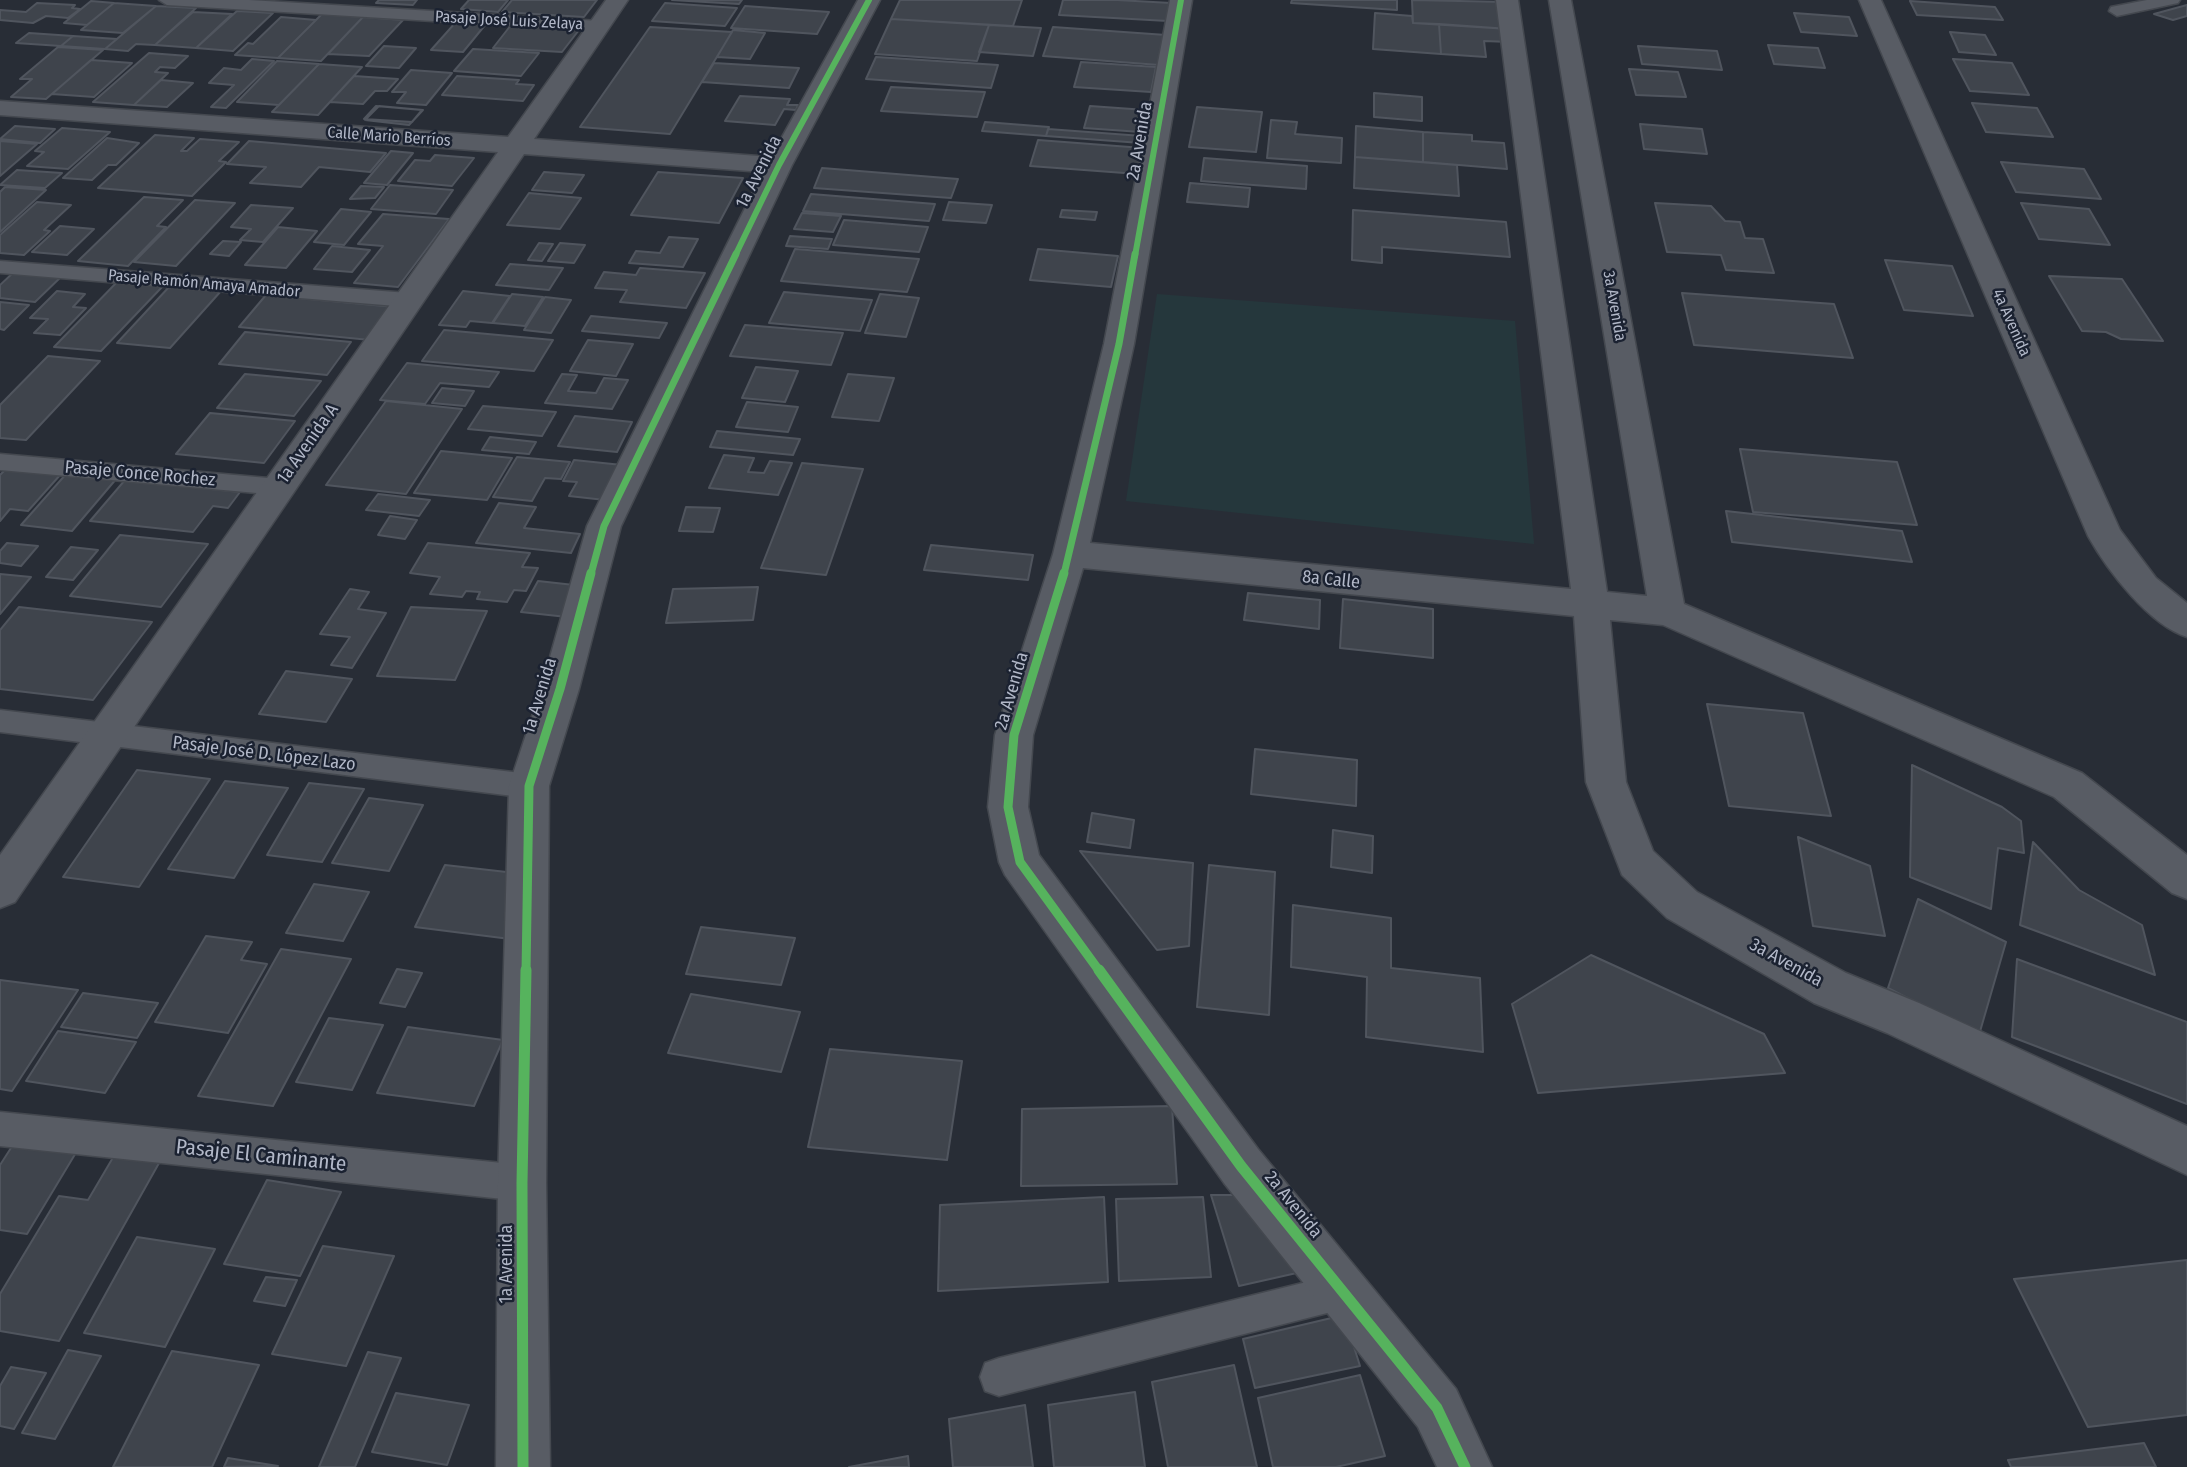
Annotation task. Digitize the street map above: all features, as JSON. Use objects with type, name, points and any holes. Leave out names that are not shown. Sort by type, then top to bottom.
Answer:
[{"type":"street","name":"1a Avenida A","points":[[0,889],[617,0]]},
{"type":"street","name":"1a Avenida","points":[[523,1467],[522,1183],[529,786],[560,689],[604,526],[779,166],[869,0]]},
{"type":"street","name":"2a Avenida","points":[[1181,0],[1119,344],[1070,554],[1014,735],[1007,807],[1020,862],[1241,1166],[1437,1408],[1465,1467]]},
{"type":"street","name":"3a Avenida","points":[[1507,0],[1591,606],[1606,782],[1637,862],[1682,905],[1830,988],[1903,1018],[2187,1151]]},
{"type":"street","name":"3a Avenida","points":[[1560,0],[1668,612]]},
{"type":"street","name":"4a Avenida","points":[[1870,0],[2105,536],[2144,587],[2187,623]]},
{"type":"street","name":"Calle Mario Berríos","points":[[0,108],[779,166]]},
{"type":"street","name":"8a Calle","points":[[1070,554],[1591,606]]},
{"type":"street","points":[[1591,606],[1668,612],[2068,785],[2187,880]]},
{"type":"lane","name":"Pasaje José Luis Zelaya","points":[[167,0],[599,26]]},
{"type":"lane","points":[[2117,11],[2172,0]]},
{"type":"lane","name":"Pasaje Ramón Amaya Amador","points":[[0,267],[408,300]]},
{"type":"lane","name":"Pasaje Conce Rochez","points":[[0,462],[279,487]]},
{"type":"lane","name":"Pasaje José D. López Lazo","points":[[0,721],[529,786]]},
{"type":"lane","name":"Pasaje El Caminante","points":[[0,1129],[522,1183]]},
{"type":"lane","points":[[999,1377],[1343,1291]]},
{"type":"shaded area","points":[[1157,294],[1515,321],[1534,544],[1126,501]]},
{"type":"building","points":[[379,0],[417,0],[413,5],[376,3]]},
{"type":"building","points":[[469,0],[508,0],[498,12],[461,9]]},
{"type":"building","points":[[512,0],[597,0],[584,17],[502,12]]},
{"type":"building","points":[[672,0],[742,0],[739,4]]},
{"type":"building","points":[[900,0],[1022,0],[1013,26],[891,19]]},
{"type":"building","points":[[1063,0],[1171,3],[1168,21],[1059,15]]},
{"type":"building","points":[[1292,0],[1397,0],[1397,10],[1291,3]]},
{"type":"building","points":[[1412,0],[1506,2],[1509,29],[1413,23]]},
{"type":"building","points":[[91,1],[114,3],[87,25],[64,23]]},
{"type":"building","points":[[1910,1],[1995,7],[2003,20],[1917,15]]},
{"type":"building","points":[[37,3],[75,5],[72,8],[80,9],[68,18],[46,16],[33,23],[0,20],[0,10],[26,12]]},
{"type":"building","points":[[114,3],[156,6],[123,33],[81,30]]},
{"type":"building","points":[[665,3],[737,8],[725,26],[652,21]]},
{"type":"building","points":[[2187,5],[2187,16],[2173,20],[2154,14]]},
{"type":"building","points":[[156,6],[196,8],[155,45],[136,44],[128,51],[105,49]]},
{"type":"building","points":[[745,6],[829,12],[817,34],[731,28]]},
{"type":"building","points":[[237,11],[273,13],[233,51],[196,48]]},
{"type":"building","points":[[193,12],[232,14],[196,48],[155,45]]},
{"type":"building","points":[[1375,13],[1412,16],[1413,23],[1439,24],[1441,54],[1373,49]]},
{"type":"building","points":[[1794,13],[1849,17],[1857,36],[1801,32]]},
{"type":"building","points":[[322,14],[363,17],[321,61],[278,58]]},
{"type":"building","points":[[281,17],[316,20],[278,58],[235,55],[248,43],[253,44]]},
{"type":"building","points":[[363,17],[403,20],[369,56],[328,54]]},
{"type":"building","points":[[891,19],[989,25],[977,61],[875,54]]},
{"type":"building","points":[[456,22],[486,24],[463,52],[431,50]]},
{"type":"building","points":[[1439,24],[1509,29],[1510,42],[1484,41],[1486,57],[1441,54]]},
{"type":"building","points":[[511,25],[579,30],[562,52],[493,48]]},
{"type":"building","points":[[989,25],[1041,28],[1033,56],[979,52]]},
{"type":"building","points":[[650,27],[732,32],[670,134],[580,127]]},
{"type":"building","points":[[1053,27],[1166,35],[1159,65],[1043,56]]},
{"type":"building","points":[[733,30],[765,33],[750,59],[717,57]]},
{"type":"building","points":[[1950,32],[1985,35],[1996,55],[1959,52]]},
{"type":"building","points":[[29,33],[73,36],[61,46],[16,43]]},
{"type":"building","points":[[73,36],[117,39],[105,49],[61,46]]},
{"type":"building","points":[[1768,45],[1818,48],[1825,68],[1774,64]]},
{"type":"building","points":[[384,46],[416,48],[399,68],[366,66]]},
{"type":"building","points":[[1638,46],[1717,51],[1722,70],[1642,64]]},
{"type":"building","points":[[58,47],[103,50],[46,99],[11,97],[32,79],[20,79]]},
{"type":"building","points":[[473,49],[539,53],[521,76],[454,71]]},
{"type":"building","points":[[149,53],[188,56],[175,68],[160,67],[155,72],[168,73],[134,105],[93,102]]},
{"type":"building","points":[[876,57],[998,65],[991,88],[866,79]]},
{"type":"building","points":[[252,59],[274,61],[226,108],[211,107],[234,85],[209,83],[224,68],[241,70]]},
{"type":"building","points":[[1953,59],[2012,63],[2029,95],[1970,91]]},
{"type":"building","points":[[91,60],[132,63],[94,97],[52,94]]},
{"type":"building","points":[[277,61],[319,64],[279,105],[237,102]]},
{"type":"building","points":[[1081,62],[1156,67],[1151,92],[1074,87]]},
{"type":"building","points":[[714,63],[799,68],[789,88],[702,82]]},
{"type":"building","points":[[319,64],[362,67],[318,115],[272,112]]},
{"type":"building","points":[[1629,69],[1678,72],[1686,97],[1636,95]]},
{"type":"building","points":[[411,70],[452,73],[426,105],[397,103],[406,92],[392,92]]},
{"type":"building","points":[[354,76],[398,79],[387,91],[375,91],[363,104],[330,102]]},
{"type":"building","points":[[457,76],[519,80],[516,84],[534,85],[523,101],[442,95]]},
{"type":"building","points":[[161,80],[193,83],[167,107],[134,105]]},
{"type":"building","points":[[891,87],[985,92],[977,117],[881,111]]},
{"type":"building","points":[[1374,93],[1422,97],[1422,121],[1374,117]]},
{"type":"building","points":[[740,96],[790,99],[787,105],[798,105],[796,110],[784,109],[775,125],[725,121]]},
{"type":"building","points":[[1972,103],[2037,108],[2053,137],[1986,132]]},
{"type":"building","points":[[376,106],[422,110],[412,122],[364,119]]},
{"type":"building","points":[[379,106],[423,110],[409,125],[365,120]]},
{"type":"building","points":[[1090,106],[1146,110],[1141,132],[1084,128]]},
{"type":"building","points":[[1197,107],[1262,112],[1256,152],[1189,147]]},
{"type":"building","points":[[1271,120],[1297,122],[1295,134],[1342,138],[1341,163],[1267,158]]},
{"type":"building","points":[[985,122],[1049,127],[1046,136],[982,131]]},
{"type":"building","points":[[1640,124],[1702,129],[1707,154],[1644,149]]},
{"type":"building","points":[[15,126],[55,129],[40,143],[0,139]]},
{"type":"building","points":[[1356,126],[1423,132],[1423,162],[1355,157]]},
{"type":"building","points":[[62,128],[110,132],[68,169],[27,166],[44,152],[35,151]]},
{"type":"building","points":[[1048,129],[1142,136],[1141,143],[1046,136]]},
{"type":"building","points":[[1423,132],[1472,135],[1472,141],[1504,143],[1507,169],[1423,162]]},
{"type":"building","points":[[155,135],[194,138],[181,151],[187,151],[200,139],[239,142],[219,161],[226,162],[192,196],[98,188]]},
{"type":"building","points":[[107,138],[139,143],[116,165],[108,165],[92,180],[63,178]]},
{"type":"building","points":[[1038,140],[1143,148],[1138,174],[1030,166]]},
{"type":"building","points":[[0,141],[37,144],[0,176]]},
{"type":"building","points":[[249,141],[386,153],[370,172],[319,167],[301,187],[250,183],[266,167],[227,164]]},
{"type":"building","points":[[391,151],[413,153],[387,185],[364,183]]},
{"type":"building","points":[[435,155],[474,158],[452,186],[398,181],[415,160],[430,161]]},
{"type":"building","points":[[1355,157],[1457,165],[1459,196],[1354,188]]},
{"type":"building","points":[[1204,158],[1307,166],[1306,189],[1201,181]]},
{"type":"building","points":[[2001,162],[2084,169],[2101,199],[2016,192]]},
{"type":"building","points":[[822,168],[958,179],[951,198],[814,188]]},
{"type":"building","points":[[17,170],[62,173],[45,188],[0,185]]},
{"type":"building","points":[[544,172],[584,175],[572,193],[532,190]]},
{"type":"building","points":[[658,172],[743,178],[719,223],[631,215]]},
{"type":"building","points":[[1190,183],[1250,188],[1248,207],[1187,202]]},
{"type":"building","points":[[390,185],[453,190],[436,214],[371,209]]},
{"type":"building","points":[[361,186],[384,187],[375,198],[350,199]]},
{"type":"building","points":[[5,187],[46,190],[0,232],[0,192]]},
{"type":"building","points":[[529,193],[581,198],[560,229],[507,225]]},
{"type":"building","points":[[811,194],[935,204],[929,221],[803,211]]},
{"type":"building","points":[[144,197],[183,200],[157,226],[166,227],[128,266],[78,261]]},
{"type":"building","points":[[195,200],[235,203],[176,266],[134,262]]},
{"type":"building","points":[[37,202],[71,205],[44,230],[50,231],[24,255],[0,253],[0,235]]},
{"type":"building","points":[[949,202],[992,205],[986,223],[943,220]]},
{"type":"building","points":[[1655,203],[1711,206],[1725,221],[1740,222],[1745,238],[1763,239],[1774,273],[1726,270],[1721,255],[1667,252]]},
{"type":"building","points":[[2021,203],[2089,209],[2110,245],[2039,239]]},
{"type":"building","points":[[251,205],[293,208],[263,242],[240,240],[251,229],[231,227]]},
{"type":"building","points":[[341,209],[371,212],[344,245],[314,242]]},
{"type":"building","points":[[1062,210],[1097,212],[1095,220],[1060,217]]},
{"type":"building","points":[[1353,210],[1506,222],[1510,257],[1382,247],[1382,263],[1352,260]]},
{"type":"building","points":[[802,213],[841,216],[833,232],[794,229]]},
{"type":"building","points":[[383,214],[449,219],[398,287],[354,283],[383,246],[358,244]]},
{"type":"building","points":[[844,220],[928,227],[919,252],[833,245]]},
{"type":"building","points":[[60,226],[94,229],[67,255],[32,252]]},
{"type":"building","points":[[278,227],[317,231],[286,268],[245,265]]},
{"type":"building","points":[[790,236],[832,239],[828,249],[786,246]]},
{"type":"building","points":[[669,237],[698,239],[683,267],[629,263],[636,251],[660,253]]},
{"type":"building","points":[[223,241],[241,242],[229,256],[210,254]]},
{"type":"building","points":[[539,243],[553,244],[542,261],[528,260]]},
{"type":"building","points":[[560,243],[585,245],[574,263],[548,261]]},
{"type":"building","points":[[332,246],[370,250],[352,272],[314,269]]},
{"type":"building","points":[[795,249],[919,259],[907,292],[781,281]]},
{"type":"building","points":[[1038,249],[1118,256],[1111,287],[1030,280]]},
{"type":"building","points":[[1885,260],[1952,266],[1973,316],[1904,310]]},
{"type":"building","points":[[510,264],[563,268],[549,290],[496,285]]},
{"type":"building","points":[[640,268],[705,273],[686,308],[620,302],[627,290],[595,288],[604,272],[636,275]]},
{"type":"building","points":[[15,271],[63,275],[35,302],[0,298],[0,285]]},
{"type":"building","points":[[2049,276],[2122,279],[2163,341],[2121,339],[2106,332],[2082,331]]},
{"type":"building","points":[[118,281],[163,286],[101,351],[54,347]]},
{"type":"building","points":[[169,287],[221,291],[170,348],[117,343]]},
{"type":"building","points":[[57,291],[85,294],[73,307],[86,308],[60,335],[34,333],[48,319],[30,318]]},
{"type":"building","points":[[463,291],[510,296],[492,323],[470,321],[466,327],[439,325]]},
{"type":"building","points":[[784,292],[872,300],[860,331],[769,323]]},
{"type":"building","points":[[1682,293],[1834,304],[1853,358],[1694,345]]},
{"type":"building","points":[[512,294],[543,297],[525,326],[493,323]]},
{"type":"building","points":[[880,294],[919,298],[906,337],[865,333]]},
{"type":"building","points":[[266,295],[395,307],[370,340],[239,327]]},
{"type":"building","points":[[545,297],[571,300],[551,333],[524,330]]},
{"type":"building","points":[[0,302],[29,305],[4,330],[0,329]]},
{"type":"building","points":[[591,316],[667,323],[659,338],[582,331]]},
{"type":"building","points":[[745,325],[843,333],[831,365],[730,356]]},
{"type":"building","points":[[444,330],[553,340],[534,371],[422,361]]},
{"type":"building","points":[[245,332],[351,342],[327,375],[219,364]]},
{"type":"building","points":[[588,340],[633,344],[616,376],[570,371]]},
{"type":"building","points":[[48,356],[100,361],[26,440],[0,438],[0,405]]},
{"type":"building","points":[[407,363],[499,372],[489,387],[440,383],[425,404],[380,400]]},
{"type":"building","points":[[756,367],[798,371],[785,402],[742,398]]},
{"type":"building","points":[[245,374],[321,381],[294,416],[217,408]]},
{"type":"building","points":[[562,374],[577,375],[568,391],[596,393],[604,378],[628,380],[612,409],[545,403]]},
{"type":"building","points":[[848,374],[894,378],[879,421],[832,417]]},
{"type":"building","points":[[442,388],[474,391],[465,406],[432,403]]},
{"type":"building","points":[[386,401],[462,409],[406,494],[326,485]]},
{"type":"building","points":[[747,402],[798,407],[788,432],[736,427]]},
{"type":"building","points":[[483,406],[556,412],[542,436],[468,429]]},
{"type":"building","points":[[210,413],[295,421],[264,463],[176,454]]},
{"type":"building","points":[[575,416],[632,422],[617,452],[558,446]]},
{"type":"building","points":[[717,431],[800,439],[793,455],[710,447]]},
{"type":"building","points":[[490,437],[536,442],[529,454],[482,450]]},
{"type":"building","points":[[1740,449],[1897,462],[1917,525],[1753,512]]},
{"type":"building","points":[[441,451],[512,458],[487,500],[414,493]]},
{"type":"building","points":[[724,455],[754,458],[748,472],[764,473],[770,461],[792,463],[778,495],[709,488]]},
{"type":"building","points":[[517,457],[570,462],[561,479],[545,478],[532,501],[493,497]]},
{"type":"building","points":[[574,460],[622,465],[605,500],[569,496],[577,482],[563,481]]},
{"type":"building","points":[[802,463],[863,469],[826,575],[761,568]]},
{"type":"building","points":[[7,468],[61,474],[28,511],[10,509],[0,521],[0,475]]},
{"type":"building","points":[[67,473],[117,478],[72,531],[21,525]]},
{"type":"building","points":[[125,480],[240,492],[228,508],[213,506],[193,532],[90,521]]},
{"type":"building","points":[[378,494],[430,500],[419,516],[366,510]]},
{"type":"building","points":[[499,503],[536,507],[524,528],[580,534],[571,553],[476,543]]},
{"type":"building","points":[[686,507],[720,508],[713,532],[679,531]]},
{"type":"building","points":[[1726,511],[1902,531],[1912,562],[1732,542]]},
{"type":"building","points":[[390,516],[417,520],[405,539],[378,535]]},
{"type":"building","points":[[120,535],[208,544],[161,607],[70,596]]},
{"type":"building","points":[[7,543],[38,546],[21,566],[0,563],[0,551]]},
{"type":"building","points":[[428,543],[530,553],[522,567],[538,568],[526,591],[514,590],[507,602],[477,599],[480,592],[466,591],[462,597],[430,594],[440,577],[410,573]]},
{"type":"building","points":[[931,545],[1033,555],[1028,580],[924,570]]},
{"type":"building","points":[[71,547],[98,550],[73,580],[46,577]]},
{"type":"building","points":[[0,574],[31,577],[0,614]]},
{"type":"building","points":[[538,581],[583,586],[567,617],[521,612]]},
{"type":"building","points":[[758,587],[753,620],[666,623],[673,589]]},
{"type":"building","points":[[350,589],[369,592],[358,609],[386,613],[352,668],[331,665],[350,637],[320,634]]},
{"type":"building","points":[[1248,593],[1320,600],[1319,629],[1244,620]]},
{"type":"building","points":[[1343,599],[1433,609],[1433,658],[1340,648]]},
{"type":"building","points":[[19,607],[152,622],[93,700],[0,689],[0,630]]},
{"type":"building","points":[[411,607],[487,611],[455,680],[377,676]]},
{"type":"building","points":[[286,671],[352,679],[326,722],[259,714]]},
{"type":"building","points":[[1707,704],[1803,713],[1831,816],[1729,806]]},
{"type":"building","points":[[1255,749],[1357,760],[1356,806],[1251,794]]},
{"type":"building","points":[[1912,765],[2002,807],[2021,821],[2024,853],[1998,848],[1991,909],[1910,877]]},
{"type":"building","points":[[137,770],[210,779],[139,887],[63,877]]},
{"type":"building","points":[[225,781],[288,788],[234,878],[168,869]]},
{"type":"building","points":[[309,783],[364,789],[322,862],[267,855]]},
{"type":"building","points":[[369,798],[423,805],[389,871],[332,863]]},
{"type":"building","points":[[1092,813],[1134,820],[1130,848],[1087,842]]},
{"type":"building","points":[[1333,830],[1373,836],[1372,873],[1331,867]]},
{"type":"building","points":[[1798,837],[1870,866],[1885,936],[1813,926]]},
{"type":"building","points":[[2033,842],[2079,890],[2142,925],[2155,975],[2020,925]]},
{"type":"building","points":[[1080,851],[1193,863],[1189,946],[1157,950]]},
{"type":"building","points":[[445,865],[524,874],[518,940],[415,927]]},
{"type":"building","points":[[1209,865],[1275,872],[1269,1015],[1197,1007]]},
{"type":"building","points":[[314,884],[369,892],[343,941],[286,933]]},
{"type":"building","points":[[1918,899],[2006,942],[1979,1035],[1888,988]]},
{"type":"building","points":[[1293,905],[1391,918],[1391,968],[1480,978],[1483,1052],[1366,1037],[1367,977],[1291,967]]},
{"type":"building","points":[[701,927],[795,938],[781,985],[686,974]]},
{"type":"building","points":[[206,936],[252,942],[241,960],[267,964],[228,1033],[155,1022]]},
{"type":"building","points":[[281,949],[351,959],[273,1106],[198,1096]]},
{"type":"building","points":[[1591,955],[1764,1034],[1785,1073],[1538,1093],[1512,1004]]},
{"type":"building","points":[[2017,959],[2187,1022],[2187,1104],[2012,1037]]},
{"type":"building","points":[[397,969],[422,973],[405,1007],[380,1003]]},
{"type":"building","points":[[0,980],[78,990],[12,1091],[0,1089]]},
{"type":"building","points":[[83,993],[158,1003],[137,1038],[61,1027]]},
{"type":"building","points":[[691,994],[800,1012],[781,1072],[668,1053]]},
{"type":"building","points":[[329,1018],[383,1025],[352,1090],[296,1082]]},
{"type":"building","points":[[408,1027],[503,1040],[474,1106],[377,1093]]},
{"type":"building","points":[[58,1031],[136,1042],[105,1093],[26,1081]]},
{"type":"building","points":[[830,1049],[962,1061],[947,1160],[808,1147]]},
{"type":"building","points":[[1172,1106],[1177,1184],[1021,1186],[1022,1109]]},
{"type":"building","points":[[18,1137],[80,1146],[27,1234],[0,1230],[0,1165]]},
{"type":"building","points":[[118,1149],[163,1156],[59,1341],[0,1331],[0,1294],[59,1196],[88,1200]]},
{"type":"building","points":[[267,1180],[341,1192],[300,1276],[224,1264]]},
{"type":"building","points":[[1211,1195],[1263,1195],[1310,1270],[1239,1286]]},
{"type":"building","points":[[1104,1197],[1108,1282],[938,1291],[940,1205]]},
{"type":"building","points":[[1203,1197],[1211,1277],[1119,1281],[1116,1199]]},
{"type":"building","points":[[137,1237],[215,1249],[165,1347],[84,1333]]},
{"type":"building","points":[[323,1246],[394,1256],[346,1366],[272,1354]]},
{"type":"building","points":[[2187,1260],[2187,1415],[2088,1427],[2014,1279]]},
{"type":"building","points":[[266,1277],[297,1280],[285,1306],[254,1301]]},
{"type":"building","points":[[1344,1315],[1360,1366],[1255,1388],[1243,1339]]},
{"type":"building","points":[[68,1350],[101,1356],[55,1439],[22,1433]]},
{"type":"building","points":[[172,1351],[259,1365],[212,1467],[113,1467]]},
{"type":"building","points":[[368,1352],[401,1358],[355,1467],[319,1467]]},
{"type":"building","points":[[1234,1365],[1257,1467],[1168,1467],[1152,1382]]},
{"type":"building","points":[[11,1367],[46,1373],[14,1429],[0,1426],[0,1386]]},
{"type":"building","points":[[1360,1375],[1385,1456],[1336,1467],[1273,1467],[1258,1398]]},
{"type":"building","points":[[1135,1392],[1145,1467],[1054,1467],[1048,1405]]},
{"type":"building","points":[[396,1393],[469,1405],[447,1465],[372,1452]]},
{"type":"building","points":[[1025,1405],[1033,1467],[953,1467],[949,1419]]},
{"type":"building","points":[[2144,1443],[2156,1467],[2011,1467],[2008,1460]]},
{"type":"building","points":[[908,1456],[909,1467],[849,1467]]},
{"type":"building","points":[[228,1458],[278,1466],[224,1467]]},
{"type":"cycle path","points":[[523,1467],[522,1183],[529,786],[560,689],[604,526],[779,165],[869,0]]},
{"type":"cycle path","points":[[1181,0],[1119,344],[1070,554],[1014,735],[1008,807],[1020,862],[1241,1166],[1437,1408],[1465,1467]]}]
